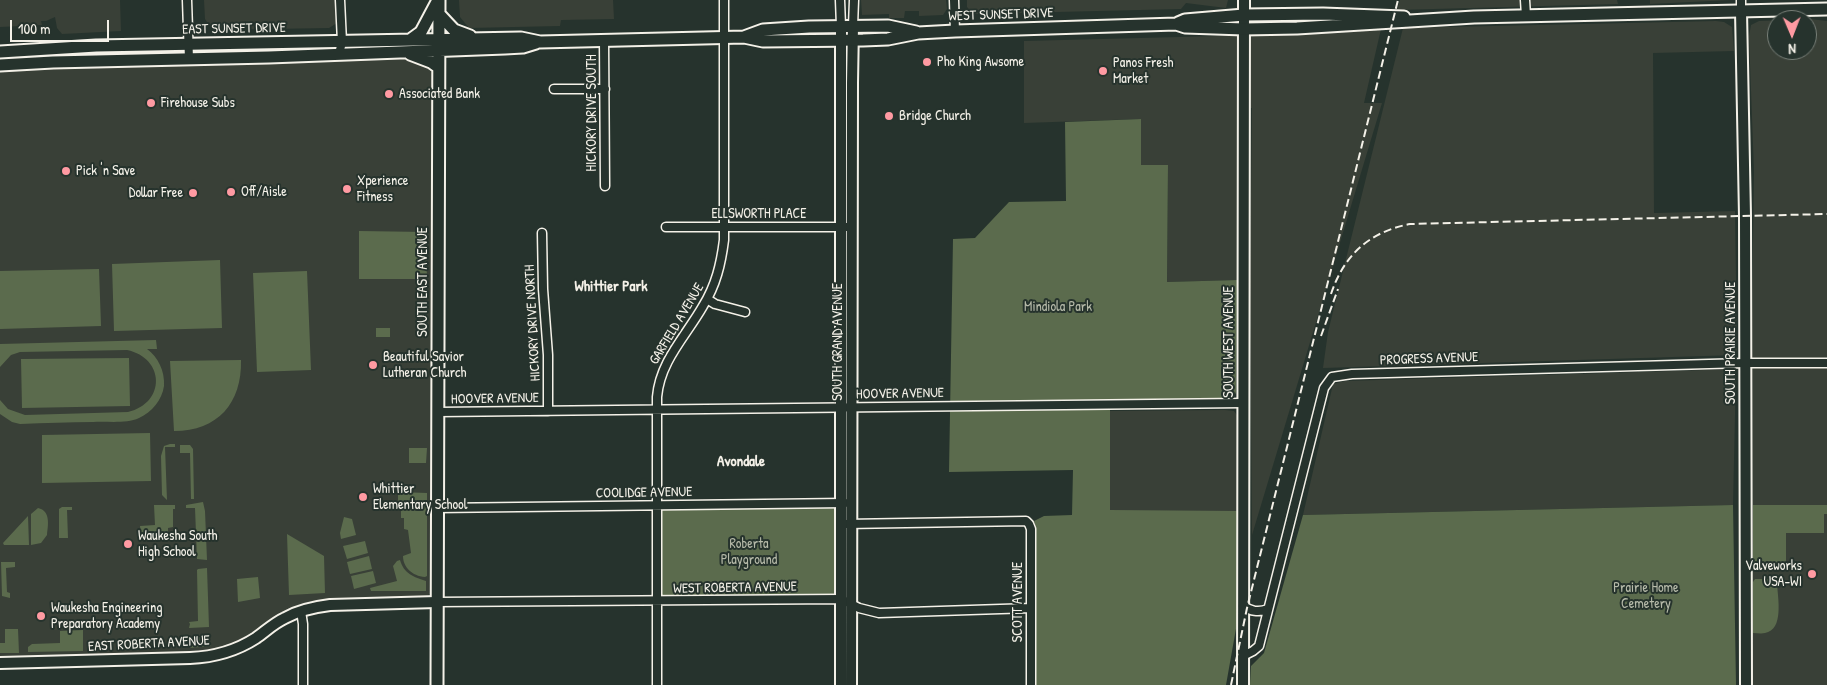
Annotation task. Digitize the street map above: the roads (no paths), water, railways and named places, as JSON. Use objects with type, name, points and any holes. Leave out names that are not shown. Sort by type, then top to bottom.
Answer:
[{"type":"main road","name":"SOUTH EAST AVENUE","points":[[437,685],[438,0]]},
{"type":"main road","points":[[410,40],[421,32],[438,0]]},
{"type":"main road","name":"WEST SUNSET DRIVE","points":[[438,45],[489,39],[521,38],[540,42],[724,37],[744,37],[763,41],[888,39],[918,33],[955,31],[1176,24],[1185,27],[1244,29],[1342,26],[1423,19],[1526,16],[1741,5],[1827,9]]},
{"type":"main road","points":[[439,14],[457,32],[466,36],[489,39]]},
{"type":"main road","name":"WEST SUNSET DRIVE","points":[[1176,24],[1185,20],[1244,15],[1366,15],[1423,19]]},
{"type":"main road","name":"WEST SUNSET DRIVE","points":[[744,37],[763,30],[841,26],[888,26],[918,33]]},
{"type":"main road","name":"EAST SUNSET DRIVE","points":[[0,52],[188,44],[410,40],[438,45]]},
{"type":"main road","name":"WEST SUNSET DRIVE","points":[[438,45],[523,47],[540,42]]},
{"type":"main road","points":[[0,44],[27,50]]},
{"type":"main road","name":"EAST SUNSET DRIVE","points":[[0,65],[40,62],[401,52],[438,45]]},
{"type":"main road","points":[[401,52],[419,57],[438,67]]},
{"type":"street","points":[[187,0],[188,59]]},
{"type":"street","points":[[339,54],[342,42],[340,0]]},
{"type":"street","name":"GARFIELD AVENUE","points":[[657,685],[657,389],[668,359],[707,299],[720,269],[724,240],[724,0]]},
{"type":"street","name":"SOUTH GRAND AVENUE","points":[[840,0],[841,26],[847,40]]},
{"type":"street","name":"SOUTH GRAND AVENUE","points":[[851,685],[851,604],[846,502],[847,407],[852,317],[841,134],[846,83],[847,40],[853,26],[854,0]]},
{"type":"street","points":[[954,0],[955,31]]},
{"type":"street","name":"SOUTH WEST AVENUE","points":[[1242,685],[1244,0]]},
{"type":"street","points":[[1525,0],[1526,16]]},
{"type":"street","name":"SOUTH PRAIRIE AVENUE","points":[[1741,5],[1745,216],[1746,685]]},
{"type":"street","name":"HICKORY DRIVE SOUTH","points":[[604,40],[605,186]]},
{"type":"street","name":"SOUTH GRAND AVENUE","points":[[846,83],[852,134],[841,317],[847,407]]},
{"type":"street","points":[[554,89],[604,89]]},
{"type":"street","points":[[841,134],[852,134]]},
{"type":"street","name":"ELLSWORTH PLACE","points":[[666,227],[846,227]]},
{"type":"street","name":"HICKORY DRIVE NORTH","points":[[542,233],[543,289],[548,355],[548,411]]},
{"type":"street","points":[[707,299],[715,304],[745,312]]},
{"type":"street","points":[[841,317],[852,317]]},
{"type":"street","name":"PROGRESS AVENUE","points":[[1243,656],[1259,646],[1324,388],[1332,377],[1342,374],[1745,363],[1827,363]]},
{"type":"street","name":"HOOVER AVENUE","points":[[438,412],[1243,403]]},
{"type":"street","name":"COOLIDGE AVENUE","points":[[437,508],[846,502]]},
{"type":"street","name":"SCOTT AVENUE","points":[[846,524],[1026,520],[1031,529],[1031,685]]},
{"type":"street","name":"SOUTH GRAND AVENUE","points":[[841,685],[841,599],[846,524]]},
{"type":"street","name":"WEST ROBERTA AVENUE","points":[[437,602],[657,602],[841,599],[878,613],[1031,608]]},
{"type":"street","name":"EAST ROBERTA AVENUE","points":[[0,663],[210,656],[237,648],[258,637],[283,619],[301,611],[330,605],[437,602]]},
{"type":"street","points":[[1242,606],[1252,611],[1268,609]]},
{"type":"street","points":[[301,611],[303,624],[303,685]]},
{"type":"railway","points":[[1231,685],[1247,608],[1398,0]]},
{"type":"railway","points":[[1331,294],[1343,268],[1360,247],[1382,233],[1410,224],[1827,214]]},
{"type":"railway","points":[[1321,336],[1338,289]]},
{"type":"place","name":"Pho King Awsome","points":[[927,62]]},
{"type":"place","name":"Panos Fresh Market","points":[[1103,71]]},
{"type":"place","name":"Associated Bank","points":[[389,94]]},
{"type":"place","name":"Firehouse Subs","points":[[151,103]]},
{"type":"place","name":"Bridge Church","points":[[889,116]]},
{"type":"place","name":"Pick 'n Save","points":[[66,171]]},
{"type":"place","name":"Xperience Fitness","points":[[347,189]]},
{"type":"place","name":"Off/Aisle","points":[[231,192]]},
{"type":"place","name":"Dollar Free","points":[[193,193]]},
{"type":"place","name":"Beautiful Savior Lutheran Church","points":[[373,365]]},
{"type":"place","name":"Whittier Elementary School","points":[[363,497]]},
{"type":"place","name":"Waukesha South High School","points":[[128,544]]},
{"type":"place","name":"Valveworks USA-WI","points":[[1812,574]]},
{"type":"place","name":"Waukesha Engineering Preparatory Academy","points":[[41,616]]},
{"type":"district","name":"Whittier Park","points":[[611,287]]},
{"type":"district","name":"Avondale","points":[[741,462]]},
{"type":"park label","name":"Mindiola Park","points":[[1058,307]]},
{"type":"park label","name":"Roberta Playground","points":[[749,552]]},
{"type":"park label","name":"Prairie Home Cemetery","points":[[1646,596]]}]
